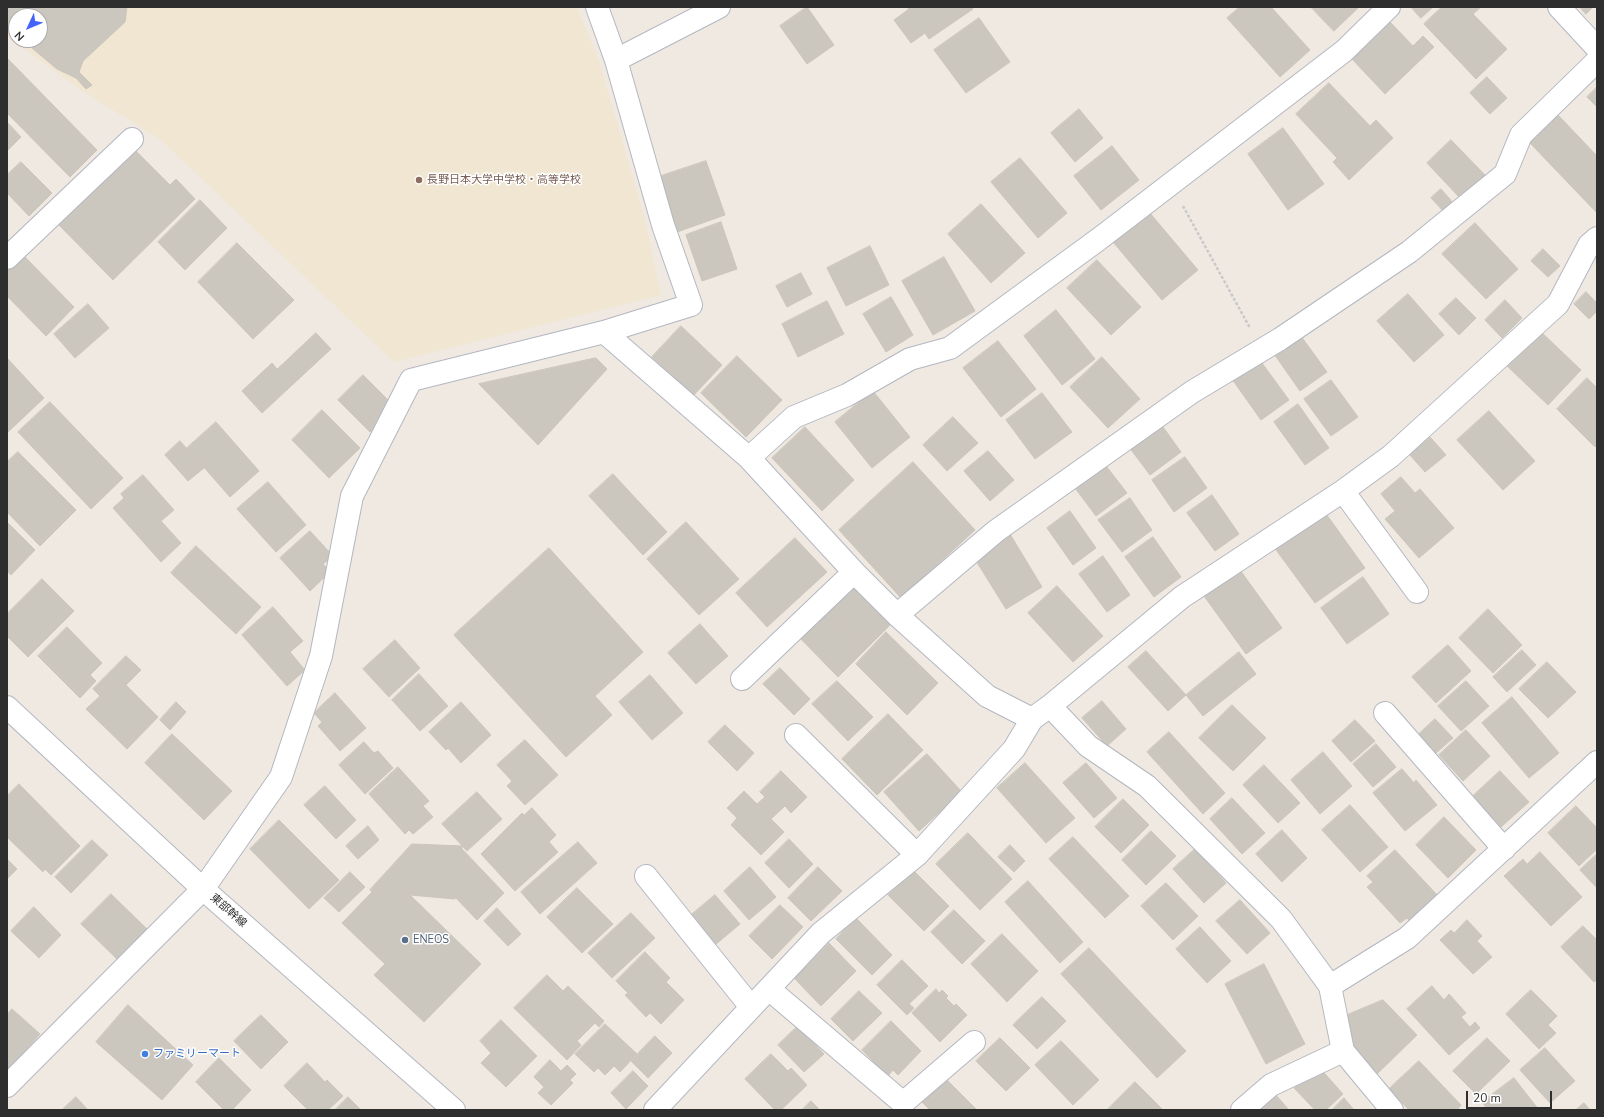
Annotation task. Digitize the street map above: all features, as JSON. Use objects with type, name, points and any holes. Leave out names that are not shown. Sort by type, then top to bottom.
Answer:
[{"type":"street","points":[[7,1086],[204,889],[281,777],[321,656],[352,496],[411,380],[604,332],[691,305],[663,225],[616,60],[597,7]]},
{"type":"street","points":[[616,60],[719,7]]},
{"type":"street","points":[[749,458],[794,416],[847,395],[910,359],[950,348],[1100,239],[1344,51],[1389,7]]},
{"type":"street","points":[[1559,7],[1593,35]]},
{"type":"street","points":[[897,615],[996,531],[1192,392],[1280,339],[1409,252],[1505,174],[1521,135],[1597,61]]},
{"type":"street","points":[[7,258],[132,139]]},
{"type":"street","points":[[655,1110],[820,933],[917,854],[1014,749],[1032,719],[1050,706],[1182,596],[1343,491],[1391,456],[1558,304],[1589,245],[1597,238]]},
{"type":"street","points":[[604,332],[749,458],[854,572],[897,615],[987,696],[1032,719]]},
{"type":"street","points":[[1343,491],[1418,592]]},
{"type":"street","points":[[742,679],[854,572]]},
{"type":"street","points":[[1050,706],[1088,746],[1147,786],[1281,919],[1330,986],[1342,1051],[1392,1110]]},
{"type":"street","name":"東部幹線","points":[[7,707],[204,889],[454,1110]]},
{"type":"street","points":[[1385,714],[1504,849]]},
{"type":"street","points":[[796,735],[917,854]]},
{"type":"street","points":[[1330,986],[1407,938],[1597,762]]},
{"type":"street","points":[[646,876],[751,1007]]},
{"type":"street","points":[[769,989],[903,1103],[974,1042]]},
{"type":"street","points":[[1242,1110],[1271,1085],[1342,1051]]},
{"type":"path","points":[[1171,184],[1262,349]]},
{"type":"shaded area","name":"長野日本大学中学校・高等学校","points":[[7,7],[577,7],[599,61],[645,220],[661,295],[394,362],[161,140],[81,90],[23,48],[48,48],[48,8],[8,8],[8,37]]},
{"type":"building","points":[[7,7],[127,7],[125,22],[83,61],[79,72],[92,85],[86,89],[76,78],[57,69],[32,48],[48,48],[48,8],[8,8],[8,26]]},
{"type":"building","points":[[807,7],[834,45],[807,64],[780,26]]},
{"type":"building","points":[[907,7],[972,7],[973,9],[929,39],[925,33],[911,43],[894,20],[909,9]]},
{"type":"building","points":[[1240,7],[1271,7],[1310,50],[1280,77],[1227,18]]},
{"type":"building","points":[[1311,7],[1359,7],[1334,31]]},
{"type":"building","points":[[1411,7],[1433,7],[1421,18]]},
{"type":"building","points":[[1442,7],[1481,7],[1473,14],[1507,49],[1476,79],[1424,24]]},
{"type":"building","points":[[1580,7],[1593,7],[1586,14]]},
{"type":"building","points":[[979,18],[1010,62],[966,93],[934,50]]},
{"type":"building","points":[[1390,22],[1413,46],[1423,36],[1434,47],[1385,94],[1352,59]]},
{"type":"building","points":[[7,58],[97,150],[70,177],[7,113]]},
{"type":"building","points":[[1487,77],[1507,98],[1490,114],[1470,93]]},
{"type":"building","points":[[1329,83],[1370,126],[1376,120],[1393,138],[1349,180],[1333,162],[1337,158],[1296,114]]},
{"type":"building","points":[[1597,87],[1597,107],[1587,97]]},
{"type":"building","points":[[1079,109],[1103,138],[1075,162],[1051,133]]},
{"type":"building","points":[[1558,115],[1597,156],[1597,213],[1529,142]]},
{"type":"building","points":[[7,122],[21,137],[7,151]]},
{"type":"building","points":[[1283,128],[1324,184],[1288,210],[1248,154]]},
{"type":"building","points":[[1451,140],[1485,175],[1460,198],[1427,163]]},
{"type":"building","points":[[1112,146],[1139,180],[1101,210],[1074,176]]},
{"type":"building","points":[[134,149],[170,185],[176,179],[195,199],[113,280],[58,224]]},
{"type":"building","points":[[1020,158],[1067,213],[1038,238],[991,182]]},
{"type":"building","points":[[706,161],[725,215],[677,232],[658,177]]},
{"type":"building","points":[[21,162],[52,193],[29,216],[7,193],[7,175]]},
{"type":"building","points":[[1441,189],[1455,205],[1446,214],[1431,198]]},
{"type":"building","points":[[200,200],[227,228],[185,270],[158,242]]},
{"type":"building","points":[[981,204],[1025,253],[991,283],[948,234]]},
{"type":"building","points":[[1149,212],[1198,270],[1162,300],[1113,242]]},
{"type":"building","points":[[721,222],[737,269],[702,281],[686,235]]},
{"type":"building","points":[[1475,223],[1518,269],[1486,299],[1442,254]]},
{"type":"building","points":[[237,243],[294,300],[253,339],[198,282]]},
{"type":"building","points":[[870,246],[889,285],[846,306],[827,268]]},
{"type":"building","points":[[1543,249],[1560,266],[1548,277],[1531,261]]},
{"type":"building","points":[[22,254],[74,307],[46,336],[7,296],[7,268]]},
{"type":"building","points":[[944,257],[975,311],[933,335],[902,281]]},
{"type":"building","points":[[1097,260],[1141,307],[1111,335],[1067,288]]},
{"type":"building","points":[[801,273],[812,294],[787,307],[776,286]]},
{"type":"building","points":[[1586,292],[1597,303],[1597,311],[1589,319],[1574,304]]},
{"type":"building","points":[[1408,294],[1444,335],[1414,362],[1377,321]]},
{"type":"building","points":[[891,297],[913,335],[886,352],[863,314]]},
{"type":"building","points":[[1456,298],[1476,318],[1459,335],[1439,314]]},
{"type":"building","points":[[1505,300],[1522,318],[1502,338],[1485,320]]},
{"type":"building","points":[[827,301],[844,334],[798,357],[782,324]]},
{"type":"building","points":[[88,304],[109,328],[75,358],[54,334]]},
{"type":"building","points":[[1056,310],[1095,359],[1062,385],[1024,336]]},
{"type":"building","points":[[681,326],[722,365],[693,396],[652,357]]},
{"type":"building","points":[[1539,330],[1581,370],[1548,405],[1506,365]]},
{"type":"building","points":[[1298,332],[1327,372],[1300,391],[1272,351]]},
{"type":"building","points":[[316,333],[331,349],[262,413],[242,391],[272,363],[277,369]]},
{"type":"building","points":[[998,341],[1036,389],[1001,417],[963,368]]},
{"type":"building","points":[[737,356],[782,400],[746,437],[701,393]]},
{"type":"building","points":[[1102,357],[1140,399],[1108,428],[1070,387]]},
{"type":"building","points":[[7,358],[44,398],[8,432],[7,431]]},
{"type":"building","points":[[596,358],[607,369],[538,445],[479,384]]},
{"type":"building","points":[[1259,359],[1289,400],[1261,420],[1232,379]]},
{"type":"building","points":[[363,375],[391,403],[381,413],[385,417],[370,432],[338,400]]},
{"type":"building","points":[[1587,378],[1597,388],[1597,445],[1595,447],[1557,409]]},
{"type":"building","points":[[1331,380],[1358,417],[1331,436],[1304,399]]},
{"type":"building","points":[[873,391],[910,437],[872,468],[835,422]]},
{"type":"building","points":[[1042,393],[1072,432],[1035,459],[1006,420]]},
{"type":"building","points":[[50,402],[123,478],[91,509],[18,432]]},
{"type":"building","points":[[1298,404],[1329,448],[1305,465],[1274,422]]},
{"type":"building","points":[[322,410],[360,448],[329,478],[292,440]]},
{"type":"building","points":[[1489,411],[1535,461],[1503,490],[1457,440]]},
{"type":"building","points":[[953,417],[978,443],[947,471],[923,445]]},
{"type":"building","points":[[1158,420],[1181,452],[1150,475],[1126,443]]},
{"type":"building","points":[[216,422],[259,471],[230,497],[187,448]]},
{"type":"building","points":[[805,427],[854,480],[822,511],[772,458]]},
{"type":"building","points":[[1430,437],[1446,455],[1425,472],[1409,454]]},
{"type":"building","points":[[180,441],[204,468],[188,481],[165,455]]},
{"type":"building","points":[[988,451],[1014,480],[990,501],[964,471]]},
{"type":"building","points":[[18,452],[76,510],[40,546],[7,512],[7,462]]},
{"type":"building","points":[[1185,457],[1207,488],[1174,512],[1152,480]]},
{"type":"building","points":[[913,462],[975,530],[901,598],[839,530]]},
{"type":"building","points":[[1103,462],[1127,493],[1096,516],[1072,484]]},
{"type":"building","points":[[613,474],[667,532],[643,555],[589,496]]},
{"type":"building","points":[[143,475],[174,510],[161,521],[181,543],[161,562],[113,508],[124,498],[121,494]]},
{"type":"building","points":[[1401,477],[1415,493],[1420,489],[1454,528],[1419,558],[1385,519],[1395,511],[1381,494]]},
{"type":"building","points":[[268,482],[306,525],[276,552],[237,509]]},
{"type":"building","points":[[1212,495],[1239,534],[1215,551],[1187,513]]},
{"type":"building","points":[[1130,498],[1152,530],[1122,552],[1098,520]]},
{"type":"building","points":[[1070,511],[1096,548],[1073,565],[1047,528]]},
{"type":"building","points":[[1324,511],[1365,568],[1315,603],[1274,547]]},
{"type":"building","points":[[7,522],[35,550],[11,575],[7,571]]},
{"type":"building","points":[[686,522],[739,579],[699,615],[647,559]]},
{"type":"building","points":[[310,531],[333,556],[323,564],[330,572],[310,591],[280,558]]},
{"type":"building","points":[[1010,534],[1042,587],[1006,609],[973,556]]},
{"type":"building","points":[[1153,537],[1181,577],[1154,597],[1125,557]]},
{"type":"building","points":[[795,538],[827,572],[767,627],[736,593]]},
{"type":"building","points":[[196,546],[261,607],[236,634],[171,573]]},
{"type":"building","points":[[549,548],[643,652],[595,696],[612,715],[566,757],[454,635]]},
{"type":"building","points":[[1103,556],[1130,595],[1107,612],[1079,574]]},
{"type":"building","points":[[1240,570],[1282,628],[1246,654],[1204,596]]},
{"type":"building","points":[[1363,577],[1389,614],[1347,644],[1321,608]]},
{"type":"building","points":[[42,579],[74,611],[28,657],[7,636],[7,614]]},
{"type":"building","points":[[852,585],[891,624],[866,649],[827,609]]},
{"type":"building","points":[[1057,586],[1103,636],[1073,662],[1028,613]]},
{"type":"building","points":[[273,607],[303,641],[290,652],[305,670],[287,686],[242,635]]},
{"type":"building","points":[[827,609],[866,649],[838,677],[799,637]]},
{"type":"building","points":[[1488,609],[1522,645],[1493,673],[1459,638]]},
{"type":"building","points":[[700,624],[728,656],[696,684],[668,653]]},
{"type":"building","points":[[67,627],[102,663],[90,675],[96,681],[80,698],[38,656]]},
{"type":"building","points":[[886,632],[938,683],[907,715],[856,664]]},
{"type":"building","points":[[395,640],[420,668],[389,697],[363,669]]},
{"type":"building","points":[[1448,645],[1471,671],[1436,703],[1412,677]]},
{"type":"building","points":[[1522,650],[1536,665],[1507,692],[1493,677]]},
{"type":"building","points":[[1146,651],[1186,695],[1168,711],[1128,667]]},
{"type":"building","points":[[1239,652],[1256,674],[1203,716],[1186,695]]},
{"type":"building","points":[[126,656],[141,670],[126,685],[158,717],[127,749],[86,709],[100,696],[93,689]]},
{"type":"building","points":[[1547,662],[1576,692],[1548,718],[1519,689]]},
{"type":"building","points":[[780,668],[810,699],[794,715],[763,684]]},
{"type":"building","points":[[419,674],[448,706],[420,731],[392,700]]},
{"type":"building","points":[[650,675],[683,713],[652,740],[619,702]]},
{"type":"building","points":[[837,681],[873,717],[848,741],[812,704]]},
{"type":"building","points":[[1466,681],[1489,706],[1461,731],[1438,706]]},
{"type":"building","points":[[335,693],[366,728],[340,751],[318,726],[322,722],[314,713]]},
{"type":"building","points":[[1512,697],[1559,753],[1529,778],[1482,723]]},
{"type":"building","points":[[1102,701],[1126,729],[1107,746],[1082,718]]},
{"type":"building","points":[[176,702],[186,712],[170,730],[160,720]]},
{"type":"building","points":[[461,702],[491,735],[461,763],[448,748],[446,750],[429,732]]},
{"type":"building","points":[[1232,705],[1266,738],[1233,771],[1199,738]]},
{"type":"building","points":[[888,714],[923,750],[877,795],[842,759]]},
{"type":"building","points":[[1435,719],[1453,738],[1436,753],[1419,734]]},
{"type":"building","points":[[1355,720],[1375,741],[1351,762],[1332,741]]},
{"type":"building","points":[[725,725],[754,753],[737,771],[708,742]]},
{"type":"building","points":[[1466,730],[1490,756],[1463,781],[1439,755]]},
{"type":"building","points":[[1169,732],[1225,793],[1203,814],[1147,752]]},
{"type":"building","points":[[172,734],[232,791],[204,820],[145,763]]},
{"type":"building","points":[[525,740],[558,775],[525,805],[507,786],[512,781],[497,765]]},
{"type":"building","points":[[364,742],[374,753],[378,751],[393,768],[365,794],[339,765]]},
{"type":"building","points":[[1376,744],[1396,767],[1373,787],[1353,764]]},
{"type":"building","points":[[1323,752],[1352,786],[1320,814],[1291,780]]},
{"type":"building","points":[[927,754],[962,792],[919,831],[884,792]]},
{"type":"building","points":[[1025,763],[1075,818],[1046,843],[997,788]]},
{"type":"building","points":[[1086,763],[1117,798],[1094,818],[1063,783]]},
{"type":"building","points":[[1264,765],[1300,803],[1278,823],[1243,785]]},
{"type":"building","points":[[398,767],[429,801],[423,806],[433,817],[413,834],[409,830],[405,834],[369,794]]},
{"type":"building","points":[[1402,769],[1414,783],[1416,780],[1437,805],[1405,831],[1373,793]]},
{"type":"building","points":[[781,771],[807,797],[791,813],[785,806],[771,819],[784,832],[761,855],[731,825],[737,818],[727,808],[744,791],[757,804],[765,797],[760,792]]},
{"type":"building","points":[[1500,771],[1529,802],[1501,827],[1473,796]]},
{"type":"building","points":[[19,784],[80,846],[51,875],[45,869],[43,872],[7,837],[7,796]]},
{"type":"building","points":[[325,786],[356,820],[336,839],[304,805]]},
{"type":"building","points":[[477,792],[502,819],[467,851],[442,824]]},
{"type":"building","points":[[1232,798],[1265,833],[1242,854],[1210,819]]},
{"type":"building","points":[[1123,799],[1149,825],[1121,853],[1095,827]]},
{"type":"building","points":[[1350,805],[1388,847],[1360,872],[1322,830]]},
{"type":"building","points":[[1576,806],[1597,828],[1597,849],[1579,866],[1548,833]]},
{"type":"building","points":[[532,808],[556,835],[549,842],[558,852],[515,891],[481,854],[522,813],[524,815]]},
{"type":"building","points":[[1444,817],[1476,850],[1448,878],[1416,845]]},
{"type":"building","points":[[279,820],[339,880],[309,909],[250,849]]},
{"type":"building","points":[[368,826],[379,840],[358,859],[346,846]]},
{"type":"building","points":[[1282,830],[1307,858],[1282,882],[1256,854]]},
{"type":"building","points":[[1151,831],[1176,856],[1146,885],[1122,860]]},
{"type":"building","points":[[968,833],[1012,879],[980,910],[936,864]]},
{"type":"building","points":[[1073,837],[1129,896],[1105,918],[1049,859]]},
{"type":"building","points":[[789,839],[813,864],[789,888],[765,863]]},
{"type":"building","points":[[92,840],[108,855],[71,893],[55,877]]},
{"type":"building","points":[[578,842],[597,863],[540,914],[521,892]]},
{"type":"building","points":[[412,844],[462,846],[462,849],[504,893],[477,920],[455,897],[455,899],[410,895],[481,964],[424,1022],[374,975],[385,964],[342,923],[372,892],[370,890]]},
{"type":"building","points":[[1010,845],[1025,861],[1014,872],[998,857]]},
{"type":"building","points":[[1195,849],[1226,883],[1204,903],[1173,869]]},
{"type":"building","points":[[1395,850],[1440,898],[1412,924],[1407,918],[1400,923],[1367,887],[1373,882],[1367,876]]},
{"type":"building","points":[[1540,852],[1582,897],[1551,926],[1504,876],[1523,859],[1527,864]]},
{"type":"building","points":[[1597,854],[1597,888],[1580,870]]},
{"type":"building","points":[[7,859],[17,869],[7,879]]},
{"type":"building","points":[[750,867],[776,897],[749,920],[724,891]]},
{"type":"building","points":[[818,867],[842,891],[811,921],[788,898]]},
{"type":"building","points":[[913,870],[949,906],[924,931],[888,895]]},
{"type":"building","points":[[350,872],[365,887],[339,912],[324,898]]},
{"type":"building","points":[[1028,881],[1083,942],[1060,963],[1005,902]]},
{"type":"building","points":[[1166,883],[1198,916],[1173,940],[1141,906]]},
{"type":"building","points":[[577,888],[613,924],[582,953],[547,917]]},
{"type":"building","points":[[111,894],[149,931],[119,961],[81,924]]},
{"type":"building","points":[[715,895],[740,924],[715,945],[690,916]]},
{"type":"building","points":[[1240,900],[1270,933],[1247,954],[1216,921]]},
{"type":"building","points":[[780,905],[803,927],[772,959],[749,936]]},
{"type":"building","points":[[34,907],[61,935],[39,958],[11,931]]},
{"type":"building","points":[[497,908],[521,934],[508,946],[484,921]]},
{"type":"building","points":[[954,910],[985,941],[962,964],[931,932]]},
{"type":"building","points":[[631,913],[655,938],[612,978],[588,953]]},
{"type":"building","points":[[856,918],[892,955],[872,975],[836,939]]},
{"type":"building","points":[[1467,920],[1482,936],[1477,941],[1492,957],[1473,974],[1440,940],[1451,930],[1454,933]]},
{"type":"building","points":[[1583,926],[1597,940],[1597,980],[1594,982],[1561,947]]},
{"type":"building","points":[[1200,927],[1231,961],[1207,983],[1176,949]]},
{"type":"building","points":[[1002,934],[1038,971],[1007,1002],[971,964]]},
{"type":"building","points":[[829,943],[856,971],[821,1006],[794,978]]},
{"type":"building","points":[[1089,948],[1186,1051],[1157,1078],[1061,974]]},
{"type":"building","points":[[645,952],[670,978],[666,982],[684,1000],[661,1024],[650,1013],[646,1017],[625,995],[628,993],[616,981]]},
{"type":"building","points":[[902,960],[928,986],[909,1004],[914,1008],[907,1015],[877,985]]},
{"type":"building","points":[[1264,964],[1305,1044],[1266,1064],[1225,984]]},
{"type":"building","points":[[547,975],[563,991],[568,986],[604,1021],[599,1027],[595,1023],[577,1041],[581,1045],[567,1060],[514,1008]]},
{"type":"building","points":[[1432,986],[1444,1000],[1449,994],[1466,1013],[1461,1017],[1470,1027],[1475,1022],[1480,1028],[1449,1055],[1407,1009]]},
{"type":"building","points":[[936,989],[939,993],[942,990],[948,996],[946,998],[954,1006],[956,1004],[967,1015],[940,1042],[912,1013]]},
{"type":"building","points":[[1531,990],[1557,1016],[1548,1025],[1556,1033],[1539,1049],[1506,1014]]},
{"type":"building","points":[[859,991],[882,1013],[853,1041],[831,1019]]},
{"type":"building","points":[[1042,997],[1066,1021],[1037,1049],[1013,1025]]},
{"type":"building","points":[[1383,1000],[1417,1035],[1375,1076],[1353,1053],[1340,1018]]},
{"type":"building","name":"ファミリーマート","points":[[128,1005],[193,1065],[162,1100],[96,1042]]},
{"type":"building","points":[[12,1009],[40,1034],[7,1071],[7,1015]]},
{"type":"building","points":[[261,1015],[288,1042],[261,1069],[234,1041]]},
{"type":"building","points":[[501,1020],[537,1056],[506,1087],[481,1063],[491,1053],[480,1041]]},
{"type":"building","points":[[891,1021],[921,1051],[898,1075],[893,1070],[888,1076],[862,1050]]},
{"type":"building","points":[[605,1024],[637,1054],[620,1072],[614,1066],[605,1075],[598,1068],[594,1072],[575,1054]]},
{"type":"building","points":[[798,1026],[824,1054],[804,1072],[778,1045]]},
{"type":"building","points":[[655,1036],[672,1053],[648,1078],[631,1061]]},
{"type":"building","points":[[1000,1038],[1030,1068],[1006,1091],[976,1061]]},
{"type":"building","points":[[1487,1038],[1510,1061],[1476,1094],[1453,1071]]},
{"type":"building","points":[[1061,1041],[1099,1080],[1073,1105],[1035,1065]]},
{"type":"building","points":[[1545,1048],[1575,1081],[1550,1103],[1520,1070]]},
{"type":"building","points":[[771,1054],[788,1071],[791,1068],[807,1085],[781,1110],[775,1110],[745,1079]]},
{"type":"building","points":[[219,1058],[251,1090],[232,1110],[224,1110],[196,1082]]},
{"type":"building","points":[[550,1060],[561,1071],[567,1065],[576,1074],[570,1080],[573,1083],[551,1105],[538,1093],[544,1087],[534,1077]]},
{"type":"building","points":[[1419,1061],[1461,1105],[1458,1109],[1459,1110],[1409,1110],[1389,1089]]},
{"type":"building","points":[[307,1063],[325,1082],[327,1080],[343,1096],[328,1110],[308,1110],[284,1086]]},
{"type":"building","points":[[1318,1066],[1343,1094],[1326,1110],[1315,1110],[1294,1088]]},
{"type":"building","points":[[633,1071],[648,1086],[626,1109],[611,1093]]},
{"type":"building","points":[[944,1077],[977,1110],[930,1110],[920,1100]]},
{"type":"building","points":[[1514,1078],[1539,1110],[1488,1110],[1482,1102]]},
{"type":"building","points":[[1135,1082],[1163,1110],[1107,1110]]},
{"type":"building","points":[[1275,1094],[1289,1110],[1257,1110]]},
{"type":"building","points":[[76,1097],[88,1110],[62,1110]]},
{"type":"building","points":[[348,1097],[361,1110],[335,1110]]},
{"type":"building","points":[[1344,1098],[1354,1110],[1332,1110]]},
{"type":"building","points":[[811,1101],[820,1110],[802,1110]]},
{"type":"building","points":[[1584,1103],[1590,1110],[1576,1110]]},
{"type":"place","name":"長野日本大学中学校・高等学校","points":[[419,180]]},
{"type":"place","name":"ENEOS","points":[[405,940]]},
{"type":"place","name":"ファミリーマート","points":[[145,1054]]}]
